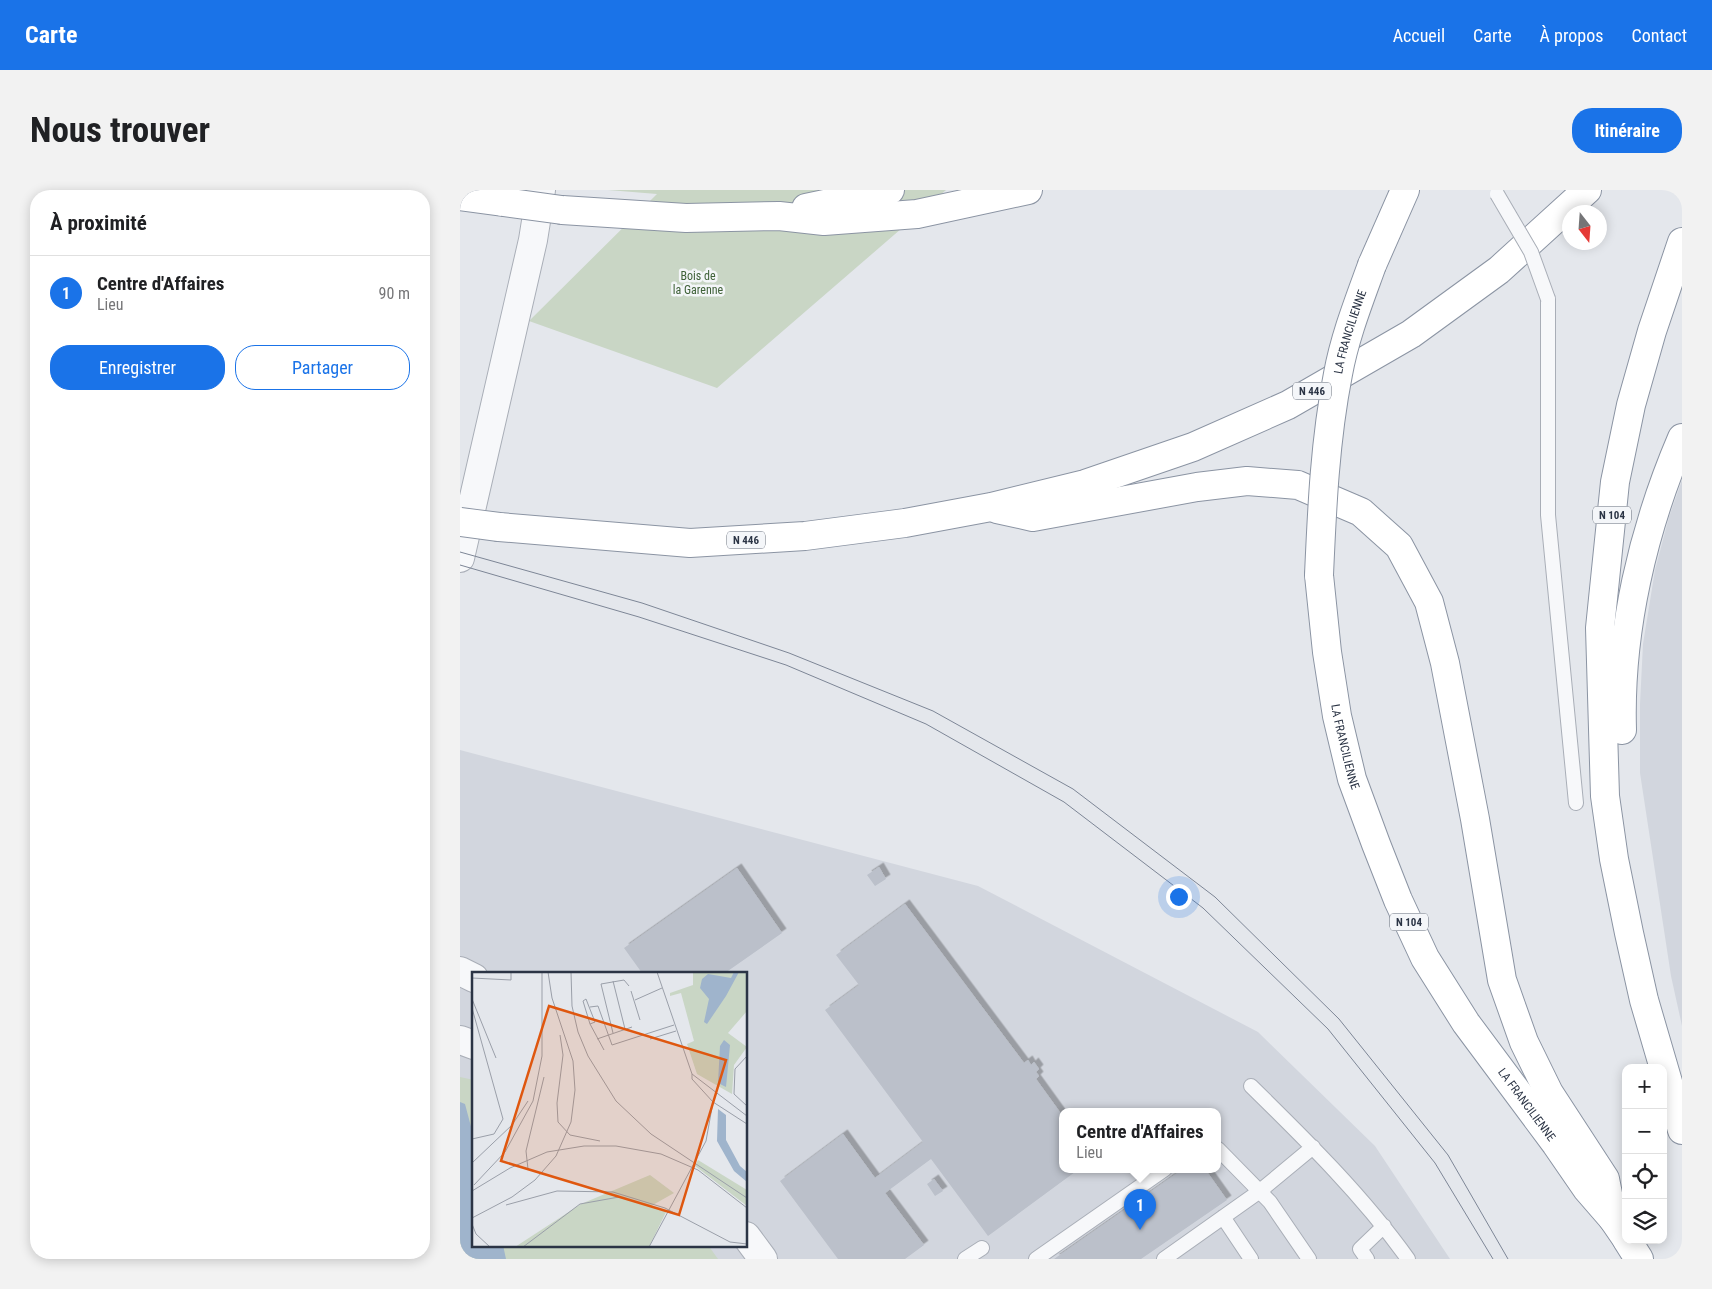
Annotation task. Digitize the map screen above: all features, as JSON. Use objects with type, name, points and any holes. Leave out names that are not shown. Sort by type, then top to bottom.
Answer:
[{"type":"highway","points":[[779,216],[818,205],[890,190]]},
{"type":"highway","points":[[460,196],[562,210],[686,218],[779,216],[824,221],[916,214],[1028,190]]},
{"type":"highway","name":"LA FRANCILIENNE","points":[[1405,190],[1372,265],[1350,328],[1338,373],[1324,475],[1319,574],[1327,652],[1337,716],[1352,779],[1398,900],[1425,958],[1466,1023],[1587,1189],[1622,1232]]},
{"type":"highway","name":"N 446","points":[[460,522],[690,543],[805,536],[905,523],[991,507],[1085,484],[1193,447],[1288,405],[1419,328],[1499,270],[1587,190]]},
{"type":"highway","name":"N 104","points":[[1682,242],[1652,331],[1631,404],[1615,482],[1600,628],[1605,796],[1614,859],[1647,1009],[1682,1130]]},
{"type":"highway","points":[[1605,796],[1622,755],[1621,697],[1628,630],[1639,567],[1654,513],[1682,438]]},
{"type":"highway","points":[[991,507],[1033,517],[1188,489],[1247,481],[1298,485],[1361,512],[1399,546],[1429,602],[1445,664],[1475,819],[1502,980],[1524,1042],[1549,1093],[1605,1178],[1622,1232]]},
{"type":"highway","name":"LA FRANCILIENNE","points":[[1630,1244],[1639,1259]]},
{"type":"street","points":[[460,558],[531,249],[541,190]]},
{"type":"street","points":[[460,1040],[472,1044]]},
{"type":"street","points":[[748,1239],[763,1259]]},
{"type":"lane","points":[[1497,194],[1531,252],[1548,299],[1548,515],[1576,803]]},
{"type":"lane","points":[[1251,1086],[1313,1148],[1384,1226],[1408,1259]]},
{"type":"lane","points":[[1164,1259],[1260,1192],[1313,1148]]},
{"type":"lane","points":[[1221,1151],[1270,1202],[1289,1227],[1309,1259]]},
{"type":"lane","points":[[1036,1259],[1159,1173]]},
{"type":"lane","points":[[1223,1217],[1251,1259]]},
{"type":"lane","points":[[1367,1259],[1360,1250],[1384,1226]]},
{"type":"lane","points":[[965,1259],[982,1248]]},
{"type":"shaded area","points":[[1682,480],[1682,1026],[1671,976],[1640,773],[1640,704],[1643,644],[1655,570],[1669,517]]},
{"type":"shaded area","points":[[460,750],[978,886],[1258,1032],[1375,1146],[1450,1259],[460,1259]]},
{"type":"green space","name":"Bois de la Garenne","points":[[608,190],[946,190],[717,388],[529,321],[657,194]]},
{"type":"green space","points":[[460,1077],[472,1080],[472,1246],[709,1246],[718,1259],[460,1259]]},
{"type":"water","points":[[460,1102],[465,1104],[472,1130],[472,1246],[503,1246],[506,1259],[460,1259]]},
{"type":"building","points":[[879,867],[886,879],[875,886],[867,875]]},
{"type":"building","points":[[737,868],[782,933],[726,972],[641,972],[624,948]]},
{"type":"building","points":[[905,904],[1024,1063],[1028,1060],[1031,1065],[1034,1062],[1039,1069],[1036,1072],[1039,1076],[1036,1079],[1059,1111],[1059,1173],[1074,1173],[988,1236],[931,1159],[885,1193],[924,1245],[905,1259],[838,1259],[780,1181],[843,1134],[875,1178],[923,1142],[825,1010],[859,985],[836,955]]},
{"type":"building","points":[[1177,1173],[1208,1173],[1227,1200],[1141,1259],[1054,1259]]},
{"type":"building","points":[[934,1179],[943,1191],[935,1196],[927,1184]]},
{"type":"tram line","points":[[460,552],[642,603],[789,653],[933,711],[1073,789],[1215,897],[1339,1019],[1448,1155],[1508,1259]]},
{"type":"tram line","points":[[460,565],[639,617],[786,665],[926,724],[1064,802],[1203,908],[1328,1029],[1435,1163],[1493,1259]]},
{"type":"place","name":"Centre d'Affaires","points":[[1140,1230]]}]
